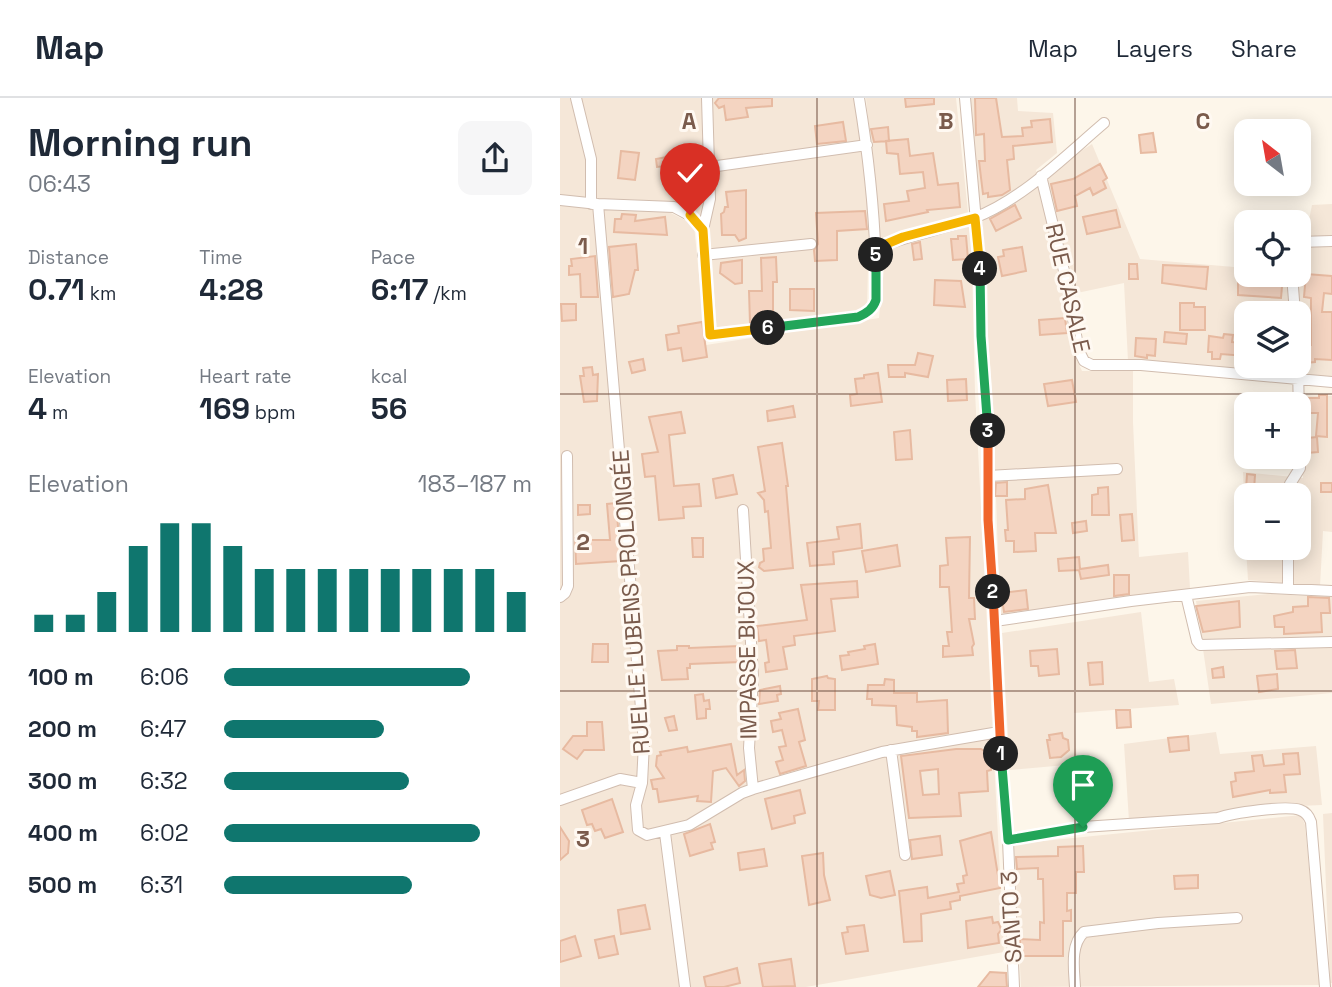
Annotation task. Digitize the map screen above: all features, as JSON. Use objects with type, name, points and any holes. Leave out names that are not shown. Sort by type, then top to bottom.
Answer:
[{"type":"street","name":"RUELLE LUBENS PROLONGÉE","points":[[576,98],[591,159],[644,743],[642,783],[636,804],[638,830],[647,835],[665,833]]},
{"type":"street","points":[[707,98],[710,199],[703,230],[703,255],[710,335],[858,317],[867,314],[874,307],[877,248],[867,145],[859,98]]},
{"type":"street","name":"SANTO 3","points":[[965,98],[980,266],[981,336],[988,433],[988,520],[999,732],[1008,840],[1014,987]]},
{"type":"street","points":[[877,248],[903,237],[975,218],[1009,199],[1041,176],[1104,123]]},
{"type":"street","points":[[710,167],[867,145]]},
{"type":"street","name":"RUE CASALE","points":[[1041,176],[1065,275],[1079,351],[1084,362],[1092,365],[1141,365],[1234,373]]},
{"type":"street","points":[[560,200],[674,208],[690,215],[703,230]]},
{"type":"street","points":[[1311,242],[1332,241]]},
{"type":"street","points":[[703,255],[811,244]]},
{"type":"street","points":[[1291,483],[1300,468],[1299,378]]},
{"type":"street","name":"RUE CASALE","points":[[1299,378],[1332,382]]},
{"type":"street","points":[[560,597],[568,586],[567,456]]},
{"type":"street","points":[[988,476],[1117,469]]},
{"type":"street","name":"IMPASSE BIJOUX","points":[[743,510],[753,676],[749,748],[753,789]]},
{"type":"street","points":[[1288,560],[1288,587]]},
{"type":"street","points":[[995,621],[1250,587],[1332,591]]},
{"type":"street","points":[[1186,595],[1200,645],[1332,642]]},
{"type":"street","points":[[685,987],[665,833],[689,825],[741,793],[753,789],[891,750],[999,732]]},
{"type":"street","points":[[891,750],[905,855]]},
{"type":"street","points":[[560,800],[620,779],[642,783]]},
{"type":"street","points":[[1008,840],[1083,827],[1218,818],[1231,813],[1298,809],[1311,821],[1313,834],[1325,987]]},
{"type":"street","points":[[1075,987],[1074,952],[1077,938],[1084,932],[1158,923],[1237,918]]},
{"type":"shaded area","points":[[560,98],[857,98],[869,220],[867,312],[717,332],[709,227],[681,202],[623,199],[591,204],[560,197]]},
{"type":"shaded area","points":[[866,98],[956,98],[968,212],[880,239]]},
{"type":"shaded area","points":[[969,98],[1017,98],[1018,111],[1053,113],[1057,153],[1036,170],[1076,358],[1082,371],[1133,371],[1139,557],[1188,552],[1190,589],[1000,615],[993,408]]},
{"type":"shaded area","points":[[1092,144],[1140,259],[1234,267],[1234,287],[1311,287],[1312,205],[1332,204],[1332,378],[1311,376],[1311,301],[1234,301],[1234,370],[1128,361],[1124,283],[1077,293],[1045,174]]},
{"type":"shaded area","points":[[560,203],[669,212],[694,225],[706,345],[879,318],[886,249],[971,223],[975,392],[1004,952],[806,987],[560,987]]},
{"type":"shaded area","points":[[1311,395],[1332,396],[1332,532],[1323,531],[1320,586],[1248,580],[1247,560],[1311,560],[1311,483],[1243,483],[1243,472],[1303,478],[1303,469],[1311,469]]},
{"type":"shaded area","points":[[1268,594],[1332,597],[1332,693],[1211,704],[1196,601]]},
{"type":"shaded area","points":[[1141,612],[1149,682],[1174,679],[1179,705],[1074,713],[1077,764],[1010,770],[1002,633]]},
{"type":"shaded area","points":[[1216,732],[1220,754],[1316,746],[1322,805],[1231,809],[1220,813],[1129,821],[1124,744]]},
{"type":"shaded area","points":[[1332,813],[1332,983],[1330,983],[1323,814]]},
{"type":"shaded area","points":[[1301,815],[1305,825],[1320,985],[1021,987],[1014,844]]},
{"type":"building","points":[[719,98],[772,98],[772,106],[746,108],[748,117],[726,120],[724,106],[719,108],[715,103]]},
{"type":"building","points":[[905,98],[934,98],[934,104],[906,107]]},
{"type":"building","points":[[975,98],[996,98],[1002,137],[1023,136],[1022,128],[1032,127],[1031,121],[1050,119],[1052,142],[1013,146],[1014,159],[1007,160],[1010,190],[1002,195],[988,197],[988,193],[983,194],[979,161],[985,161],[984,134],[976,135]]},
{"type":"building","points":[[843,122],[846,141],[817,144],[815,126]]},
{"type":"building","points":[[888,127],[889,141],[874,142],[871,129]]},
{"type":"building","points":[[1153,133],[1156,152],[1141,153],[1139,135]]},
{"type":"building","points":[[908,139],[910,156],[933,153],[938,185],[958,183],[960,207],[927,210],[928,212],[886,221],[884,204],[909,201],[907,191],[925,188],[923,172],[900,174],[898,154],[887,153],[886,141]]},
{"type":"building","points":[[621,151],[639,153],[635,180],[618,178]]},
{"type":"building","points":[[682,154],[683,164],[657,167],[656,159]]},
{"type":"building","points":[[1100,164],[1107,178],[1103,181],[1106,188],[1093,195],[1090,188],[1075,196],[1077,206],[1057,211],[1051,184],[1073,179]]},
{"type":"building","points":[[689,180],[700,180],[701,191],[689,192]]},
{"type":"building","points":[[746,190],[746,238],[739,241],[735,235],[722,235],[721,214],[725,207],[728,207],[726,192]]},
{"type":"building","points":[[1015,205],[1021,218],[996,231],[990,219]]},
{"type":"building","points":[[1116,210],[1120,227],[1087,234],[1083,217]]},
{"type":"building","points":[[865,211],[867,229],[837,231],[837,260],[815,261],[814,250],[818,244],[816,213]]},
{"type":"building","points":[[622,214],[636,215],[635,221],[665,217],[667,235],[614,232],[615,219],[621,219]]},
{"type":"building","points":[[958,236],[966,236],[968,259],[953,260],[951,239],[958,239]]},
{"type":"building","points":[[920,242],[922,259],[914,260],[912,244]]},
{"type":"building","points":[[636,244],[638,270],[635,270],[629,294],[613,297],[609,247]]},
{"type":"building","points":[[1022,247],[1026,271],[1002,276],[998,257],[1004,256],[1003,250]]},
{"type":"building","points":[[595,256],[598,297],[581,297],[580,274],[569,275],[571,259]]},
{"type":"building","points":[[776,257],[777,282],[773,282],[773,320],[750,323],[749,291],[762,291],[761,258]]},
{"type":"building","points":[[742,260],[742,283],[735,284],[720,273],[721,263]]},
{"type":"building","points":[[1129,264],[1137,264],[1138,279],[1129,279]]},
{"type":"building","points":[[1163,265],[1208,267],[1206,289],[1162,283]]},
{"type":"building","points":[[1311,274],[1332,276],[1332,294],[1324,293],[1322,312],[1332,312],[1332,360],[1315,359],[1315,362],[1311,362],[1311,298],[1304,297],[1305,287],[1311,287]]},
{"type":"building","points":[[935,280],[961,281],[965,307],[934,305]]},
{"type":"building","points":[[1238,287],[1282,287],[1281,298],[1238,295]]},
{"type":"building","points":[[790,289],[814,289],[814,311],[790,310]]},
{"type":"building","points":[[1180,303],[1194,303],[1194,307],[1205,307],[1205,330],[1180,330]]},
{"type":"building","points":[[561,304],[576,304],[576,320],[562,321]]},
{"type":"building","points":[[1065,318],[1067,333],[1040,335],[1039,320]]},
{"type":"building","points":[[702,322],[707,357],[683,361],[681,348],[668,350],[666,335],[679,333],[678,326]]},
{"type":"building","points":[[1165,332],[1187,334],[1186,344],[1164,342]]},
{"type":"building","points":[[1224,334],[1233,335],[1234,355],[1221,354],[1220,359],[1212,359],[1212,352],[1208,352],[1209,336],[1223,338]]},
{"type":"building","points":[[1136,338],[1156,339],[1155,356],[1135,356]]},
{"type":"building","points":[[918,353],[933,356],[928,377],[905,373],[905,377],[889,377],[888,365],[915,365]]},
{"type":"building","points":[[643,359],[645,370],[632,373],[629,362]]},
{"type":"building","points":[[592,367],[593,375],[598,374],[597,401],[584,402],[580,376],[584,376],[583,368]]},
{"type":"building","points":[[878,373],[882,402],[851,406],[850,395],[857,394],[855,379]]},
{"type":"building","points":[[966,379],[967,400],[948,401],[947,380]]},
{"type":"building","points":[[1072,380],[1076,402],[1048,406],[1044,384]]},
{"type":"building","points":[[1319,395],[1327,395],[1327,437],[1316,436],[1318,413],[1311,413],[1311,398],[1319,398]]},
{"type":"building","points":[[793,406],[795,417],[768,421],[767,411]]},
{"type":"building","points":[[681,412],[685,433],[669,435],[674,486],[699,484],[701,506],[683,507],[684,518],[659,520],[655,476],[645,477],[642,454],[658,452],[649,417]]},
{"type":"building","points":[[910,430],[912,459],[896,460],[894,432]]},
{"type":"building","points":[[1317,437],[1318,452],[1311,453],[1311,438]]},
{"type":"building","points":[[782,443],[788,486],[793,568],[764,571],[759,567],[764,561],[763,549],[771,548],[768,511],[765,512],[764,500],[758,493],[765,491],[758,447]]},
{"type":"building","points":[[1247,474],[1255,475],[1254,483],[1246,483]]},
{"type":"building","points":[[733,475],[737,494],[716,498],[713,479]]},
{"type":"building","points":[[1007,482],[1007,496],[995,496],[996,483]]},
{"type":"building","points":[[1321,483],[1332,483],[1332,492],[1321,492]]},
{"type":"building","points":[[1048,485],[1056,533],[1035,533],[1036,551],[1014,552],[1014,541],[1006,541],[1006,500],[1025,499],[1025,489]]},
{"type":"building","points":[[1108,487],[1109,515],[1092,515],[1092,495],[1098,494],[1098,488]]},
{"type":"building","points":[[616,503],[621,561],[576,564],[575,538],[610,540],[607,504]]},
{"type":"building","points":[[578,505],[590,505],[590,514],[578,515]]},
{"type":"building","points":[[1132,514],[1134,540],[1122,541],[1120,515]]},
{"type":"building","points":[[1086,521],[1087,531],[1073,533],[1072,523]]},
{"type":"building","points":[[860,524],[862,548],[833,552],[834,564],[810,566],[807,543],[839,539],[837,527]]},
{"type":"building","points":[[970,537],[969,598],[974,598],[975,619],[969,619],[974,644],[973,655],[943,657],[943,646],[949,646],[947,632],[952,632],[949,587],[940,587],[940,566],[948,565],[946,538]]},
{"type":"building","points":[[692,538],[703,538],[703,557],[693,557]]},
{"type":"building","points":[[897,545],[900,566],[866,572],[862,551]]},
{"type":"building","points":[[1079,557],[1080,569],[1108,565],[1109,575],[1081,579],[1079,570],[1059,571],[1058,559]]},
{"type":"building","points":[[1114,575],[1129,575],[1129,594],[1114,596]]},
{"type":"building","points":[[857,581],[858,597],[831,599],[835,631],[794,636],[795,645],[783,647],[787,669],[766,672],[765,663],[769,662],[766,640],[759,641],[757,626],[807,620],[801,585]]},
{"type":"building","points":[[1026,590],[1028,609],[1004,612],[1001,593]]},
{"type":"building","points":[[1308,597],[1329,598],[1330,613],[1321,613],[1322,632],[1284,634],[1284,627],[1275,627],[1274,616],[1293,612],[1293,607],[1308,606]]},
{"type":"building","points":[[1239,601],[1240,627],[1203,632],[1196,606]]},
{"type":"building","points":[[593,644],[608,644],[608,662],[592,662]]},
{"type":"building","points":[[875,644],[878,664],[842,670],[840,656]]},
{"type":"building","points":[[677,646],[739,646],[740,662],[690,664],[690,668],[687,668],[688,679],[662,680],[658,651],[677,650]]},
{"type":"building","points":[[1057,649],[1059,674],[1039,676],[1038,666],[1031,666],[1030,651]]},
{"type":"building","points":[[1295,650],[1297,668],[1277,669],[1275,651]]},
{"type":"building","points":[[1102,662],[1103,684],[1090,685],[1088,663]]},
{"type":"building","points":[[1223,667],[1224,677],[1213,678],[1212,669]]},
{"type":"building","points":[[1277,674],[1278,689],[1259,692],[1257,676]]},
{"type":"building","points":[[827,676],[835,679],[835,710],[818,710],[819,701],[812,701],[812,679]]},
{"type":"building","points":[[885,679],[894,680],[894,693],[917,693],[917,702],[947,700],[948,733],[917,737],[917,731],[912,731],[912,727],[897,725],[896,706],[872,705],[872,699],[867,699],[868,685],[884,685]]},
{"type":"building","points":[[780,686],[778,701],[759,704],[760,690]]},
{"type":"building","points":[[703,694],[704,701],[709,700],[710,709],[706,709],[706,718],[697,719],[695,695]]},
{"type":"building","points":[[798,709],[805,740],[799,742],[806,766],[780,774],[776,762],[783,760],[779,747],[786,746],[782,730],[773,732],[771,721],[781,719],[779,713]]},
{"type":"building","points":[[1116,710],[1130,710],[1131,727],[1117,728]]},
{"type":"building","points":[[674,716],[677,730],[669,731],[665,718]]},
{"type":"building","points":[[587,722],[602,722],[604,750],[584,750],[577,759],[563,749],[573,736],[587,736]]},
{"type":"building","points":[[1062,733],[1063,738],[1068,740],[1069,750],[1061,757],[1050,758],[1047,740],[1050,740],[1049,735]]},
{"type":"building","points":[[1188,736],[1189,750],[1170,752],[1168,738]]},
{"type":"building","points":[[731,744],[737,775],[744,770],[745,781],[739,786],[726,768],[713,771],[711,802],[697,801],[698,796],[659,802],[657,789],[653,789],[651,780],[664,778],[656,766],[660,752],[687,747],[688,752]]},
{"type":"building","points":[[956,749],[981,749],[991,755],[991,770],[987,771],[988,791],[959,793],[961,816],[909,818],[901,756]],"holes":[[[938,769],[939,794],[923,795],[920,771]]]},
{"type":"building","points":[[1298,753],[1300,774],[1284,775],[1286,792],[1270,793],[1270,790],[1233,797],[1231,782],[1236,781],[1235,773],[1254,771],[1252,756],[1262,755],[1264,766],[1284,764],[1283,754]]},
{"type":"building","points":[[800,790],[805,813],[794,816],[795,823],[772,829],[765,799]]},
{"type":"building","points":[[612,799],[623,832],[605,838],[601,829],[595,831],[592,824],[587,825],[582,810]]},
{"type":"building","points":[[710,824],[715,842],[711,843],[713,849],[690,856],[684,834]]},
{"type":"building","points":[[560,827],[569,841],[568,853],[560,860]]},
{"type":"building","points":[[991,832],[1000,888],[960,896],[960,900],[950,902],[951,909],[921,914],[922,941],[904,942],[899,891],[927,887],[928,898],[959,892],[957,884],[964,883],[963,876],[967,875],[960,841]]},
{"type":"building","points":[[940,836],[942,855],[912,859],[910,840]]},
{"type":"building","points":[[1083,846],[1084,872],[1076,872],[1076,893],[1067,893],[1067,911],[1071,910],[1071,921],[1063,921],[1063,956],[1020,956],[1020,939],[1040,940],[1040,922],[1044,923],[1043,879],[1038,879],[1038,868],[1017,869],[1016,857],[1058,856],[1058,847]]},
{"type":"building","points":[[764,849],[767,866],[740,870],[738,853]]},
{"type":"building","points":[[823,853],[824,875],[830,900],[809,905],[802,856]]},
{"type":"building","points":[[890,871],[895,895],[881,898],[870,895],[866,876]]},
{"type":"building","points":[[1198,875],[1198,888],[1175,889],[1174,876]]},
{"type":"building","points":[[645,905],[650,929],[621,934],[618,910]]},
{"type":"building","points":[[992,917],[993,923],[998,922],[1000,926],[999,943],[968,948],[966,921]]},
{"type":"building","points":[[864,925],[868,951],[846,954],[842,933],[848,932],[847,927]]},
{"type":"building","points":[[575,936],[581,956],[560,962],[560,941]]},
{"type":"building","points":[[614,936],[618,954],[599,958],[595,940]]},
{"type":"building","points":[[791,959],[795,986],[763,987],[759,964]]},
{"type":"building","points":[[737,968],[740,983],[724,987],[706,987],[704,977]]},
{"type":"building","points":[[990,972],[1006,973],[1007,987],[978,987]]},
{"type":"route","points":[[690,215],[703,230],[710,335],[867,314],[874,307],[876,300],[877,248],[903,237],[975,218],[988,433],[988,520],[999,732],[1008,840],[1083,827]]}]
